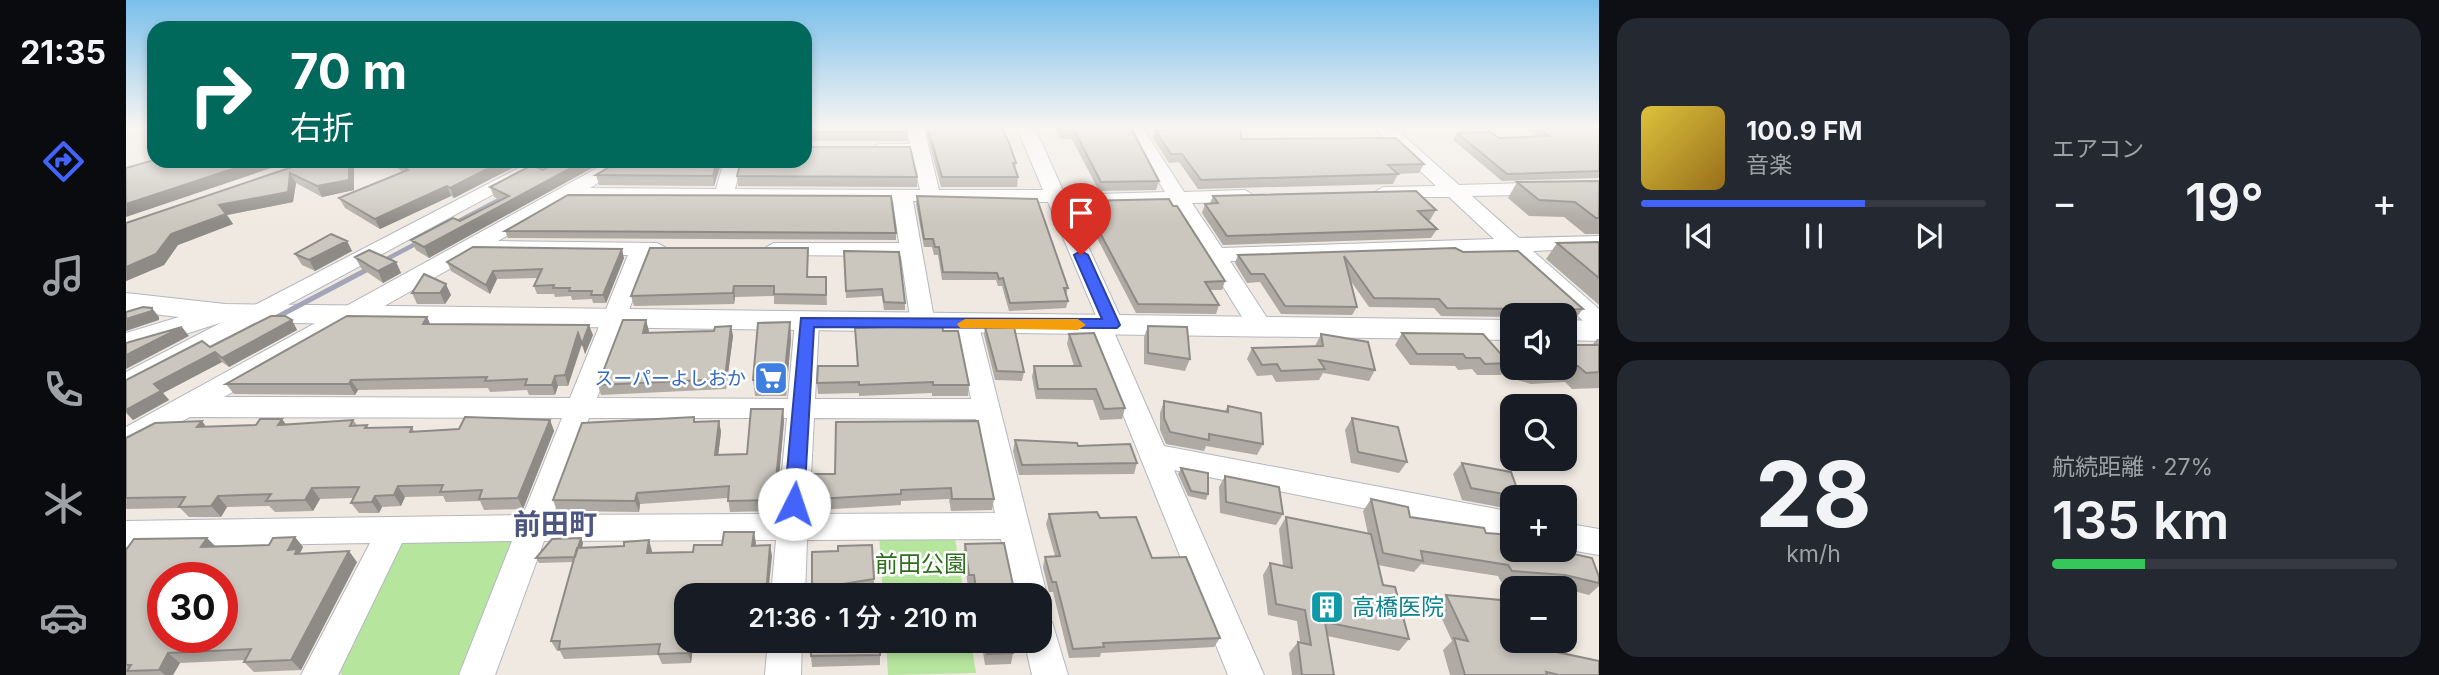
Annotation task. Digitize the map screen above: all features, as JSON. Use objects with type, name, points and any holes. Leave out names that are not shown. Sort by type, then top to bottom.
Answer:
[{"type":"street","points":[[923,160],[931,195]]},
{"type":"street","points":[[1040,160],[1155,456],[1246,675]]},
{"type":"street","points":[[1154,160],[1261,327]]},
{"type":"street","points":[[1418,160],[1599,322]]},
{"type":"street","points":[[126,383],[527,168]]},
{"type":"street","points":[[126,440],[611,168]]},
{"type":"street","points":[[724,194],[731,168]]},
{"type":"street","points":[[1357,193],[1599,187]]},
{"type":"street","points":[[564,194],[1056,198],[1261,196]]},
{"type":"street","points":[[902,196],[923,324]]},
{"type":"street","points":[[1215,255],[1599,242]]},
{"type":"street","points":[[468,247],[682,249]]},
{"type":"street","points":[[477,675],[641,249]]},
{"type":"street","points":[[749,249],[909,250]]},
{"type":"street","points":[[126,302],[225,313],[1500,330]]},
{"type":"street","points":[[126,344],[225,313]]},
{"type":"street","points":[[789,583],[807,322]]},
{"type":"street","points":[[968,324],[1027,583]]},
{"type":"street","points":[[1577,330],[1599,331]]},
{"type":"street","points":[[184,407],[987,409]]},
{"type":"street","points":[[1155,456],[1500,523]]},
{"type":"street","points":[[126,534],[533,528],[1013,526]]},
{"type":"street","points":[[319,675],[391,532]]},
{"type":"street","points":[[1577,538],[1599,542]]},
{"type":"street","points":[[783,675],[784,653]]},
{"type":"street","points":[[1045,653],[1050,675]]},
{"type":"green space","name":"前田公園","points":[[954,532],[962,583],[882,583],[879,533]]},
{"type":"green space","points":[[402,538],[508,538],[515,546],[467,669],[458,675],[342,675],[338,669]]},
{"type":"green space","points":[[887,653],[973,653],[976,673],[888,675]]},
{"type":"building","points":[[812,160],[913,160],[917,177],[737,176],[739,168],[812,168]]},
{"type":"building","points":[[937,160],[1015,160],[1016,163],[1013,163],[1018,177],[942,177]]},
{"type":"building","points":[[1089,160],[1148,160],[1159,181],[1101,182]]},
{"type":"building","points":[[1186,160],[1419,160],[1424,164],[1388,165],[1398,174],[1201,180]]},
{"type":"building","points":[[1489,160],[1599,160],[1599,171],[1507,174]]},
{"type":"building","points":[[147,162],[147,168],[236,168],[126,204],[126,168]]},
{"type":"building","points":[[289,168],[349,168],[349,180],[317,186],[290,173],[288,192],[219,205],[226,214],[171,234],[156,254],[126,267],[126,223]]},
{"type":"building","points":[[406,168],[489,168],[450,188],[447,186],[375,219],[339,198],[408,170]]},
{"type":"building","points":[[526,168],[571,168],[424,247],[411,240],[453,218],[460,221],[509,196],[490,187]]},
{"type":"building","points":[[608,168],[715,168],[713,176],[596,175]]},
{"type":"building","points":[[1599,181],[1599,218],[1575,202],[1539,200],[1517,182]]},
{"type":"building","points":[[1416,191],[1436,210],[1418,211],[1437,229],[1227,236],[1205,204],[1218,203],[1213,196]]},
{"type":"building","points":[[568,195],[891,196],[896,233],[505,231]]},
{"type":"building","points":[[917,196],[1037,199],[1068,288],[1064,288],[1068,301],[1010,303],[1003,278],[999,279],[997,273],[943,272],[939,247],[935,247],[933,239],[924,239]]},
{"type":"building","points":[[1169,199],[1173,206],[1177,206],[1225,281],[1205,282],[1219,305],[1138,304],[1083,201]]},
{"type":"building","points":[[331,234],[347,241],[309,260],[295,254]]},
{"type":"building","points":[[1599,242],[1599,278],[1557,243]]},
{"type":"building","points":[[473,247],[622,249],[603,295],[591,295],[592,291],[569,291],[570,288],[553,288],[554,285],[534,286],[542,269],[493,271],[486,285],[447,262]]},
{"type":"building","points":[[650,248],[808,248],[807,277],[826,277],[826,295],[774,294],[774,286],[734,286],[733,293],[631,296]]},
{"type":"building","points":[[1455,248],[1463,252],[1518,251],[1576,303],[1500,303],[1500,309],[1447,308],[1439,299],[1374,298],[1344,256],[1357,307],[1285,306],[1264,274],[1251,274],[1238,255]]},
{"type":"building","points":[[369,250],[396,262],[378,271],[355,257]]},
{"type":"building","points":[[844,251],[899,252],[905,303],[884,302],[882,289],[846,291]]},
{"type":"building","points":[[424,274],[446,284],[440,293],[412,293]]},
{"type":"building","points":[[143,307],[152,308],[152,311],[126,319],[126,312]]},
{"type":"building","points":[[271,316],[285,316],[292,320],[222,358],[215,352],[154,384],[161,391],[126,410],[126,380],[202,341],[210,347]]},
{"type":"building","points":[[347,316],[427,317],[423,324],[589,325],[582,344],[578,333],[565,375],[555,376],[552,385],[525,385],[527,379],[485,381],[487,377],[351,380],[349,384],[226,384]]},
{"type":"building","points":[[623,320],[646,320],[643,333],[714,331],[715,327],[731,326],[725,379],[598,385]]},
{"type":"building","points":[[790,322],[784,380],[753,380],[758,323]]},
{"type":"building","points":[[886,323],[942,324],[943,331],[958,331],[969,385],[933,385],[933,382],[859,385],[859,382],[817,383],[818,366],[858,366],[855,328],[887,327]]},
{"type":"building","points":[[1148,326],[1187,327],[1190,359],[1148,353]]},
{"type":"building","points":[[182,327],[126,355],[126,343]]},
{"type":"building","points":[[985,327],[1014,327],[1024,372],[997,371]]},
{"type":"building","points":[[1094,333],[1125,408],[1104,409],[1096,389],[1038,389],[1034,366],[1081,366],[1069,334]]},
{"type":"building","points":[[1402,333],[1483,334],[1500,353],[1500,363],[1485,364],[1480,358],[1466,358],[1463,354],[1417,354]]},
{"type":"building","points":[[1321,334],[1368,342],[1375,370],[1319,360],[1325,369],[1281,371],[1277,364],[1262,365],[1252,348],[1323,346]]},
{"type":"building","points":[[1577,345],[1599,345],[1599,372],[1586,373],[1578,366]]},
{"type":"building","points":[[1164,401],[1228,412],[1228,406],[1261,413],[1263,444],[1209,434],[1209,440],[1170,432],[1164,418]]},
{"type":"building","points":[[751,409],[783,409],[774,500],[728,501],[729,486],[637,493],[635,501],[553,500],[582,423],[694,417],[694,422],[719,421],[715,455],[747,454]]},
{"type":"building","points":[[465,417],[550,420],[518,498],[479,499],[482,490],[440,492],[443,485],[398,486],[394,495],[375,496],[372,502],[351,503],[359,487],[312,488],[305,500],[266,501],[271,494],[218,496],[211,506],[179,507],[185,497],[126,498],[126,438],[155,423],[202,421],[197,427],[256,425],[260,419],[282,419],[278,425],[353,420],[350,426],[412,427],[410,432],[459,429]]},
{"type":"building","points":[[1352,418],[1398,427],[1407,462],[1358,452]]},
{"type":"building","points":[[978,421],[994,499],[952,499],[951,488],[817,499],[817,494],[813,495],[814,474],[835,474],[836,422]]},
{"type":"building","points":[[1015,440],[1077,443],[1078,446],[1130,444],[1137,463],[1022,465]]},
{"type":"building","points":[[1462,463],[1511,472],[1516,485],[1500,485],[1500,493],[1471,488]]},
{"type":"building","points":[[1181,468],[1208,473],[1208,494],[1191,491]]},
{"type":"building","points":[[1225,476],[1279,487],[1283,514],[1226,502]]},
{"type":"building","points":[[1371,499],[1408,507],[1410,517],[1484,528],[1486,533],[1500,534],[1500,562],[1577,562],[1577,555],[1592,558],[1599,583],[1577,576],[1512,571],[1508,565],[1421,551],[1423,561],[1383,553]]},
{"type":"building","points":[[1097,512],[1100,518],[1136,517],[1152,558],[1186,557],[1220,638],[1103,643],[1104,647],[1073,649],[1056,582],[1052,582],[1045,557],[1060,556],[1049,514]]},
{"type":"building","points":[[1286,517],[1371,534],[1383,585],[1395,587],[1409,639],[1325,622],[1334,675],[1302,675],[1298,642],[1311,645],[1305,610],[1276,604],[1270,563],[1292,568]]},
{"type":"building","points":[[724,532],[754,532],[752,546],[770,545],[767,583],[674,583],[674,653],[688,653],[658,654],[660,644],[559,649],[560,641],[551,641],[577,548],[624,546],[624,542],[649,540],[647,553],[693,552],[694,545],[722,545]]},
{"type":"building","points":[[295,537],[288,550],[297,549],[295,554],[349,551],[291,660],[244,662],[251,649],[238,650],[238,562],[147,562],[147,653],[168,653],[159,670],[127,671],[131,665],[126,665],[126,550],[134,539],[207,538],[201,547],[269,545],[273,538]]},
{"type":"building","points":[[581,538],[575,557],[536,558],[552,539]]},
{"type":"building","points":[[1004,543],[1013,583],[975,583],[974,575],[969,575],[965,544]]},
{"type":"building","points":[[872,545],[874,579],[848,583],[812,583],[812,552],[838,551],[838,546]]},
{"type":"building","points":[[1446,595],[1500,600],[1500,653],[1561,653],[1599,661],[1599,675],[1559,675],[1546,672],[1547,675],[1465,675],[1454,638],[1468,641]]},
{"type":"building","points":[[811,653],[880,653],[880,655],[811,656]]},
{"type":"railway","points":[[366,270],[516,191]]},
{"type":"railway","points":[[262,325],[370,268]]},
{"type":"slow traffic","points":[[965,324],[1078,325]]},
{"type":"place","name":"スーパーよしおか","points":[[771,378]]},
{"type":"place","name":"高橋医院","points":[[1327,607]]},
{"type":"district","name":"前田町","points":[[555,524]]},
{"type":"route","points":[[794,504],[807,322],[1112,325],[1081,255]]}]
